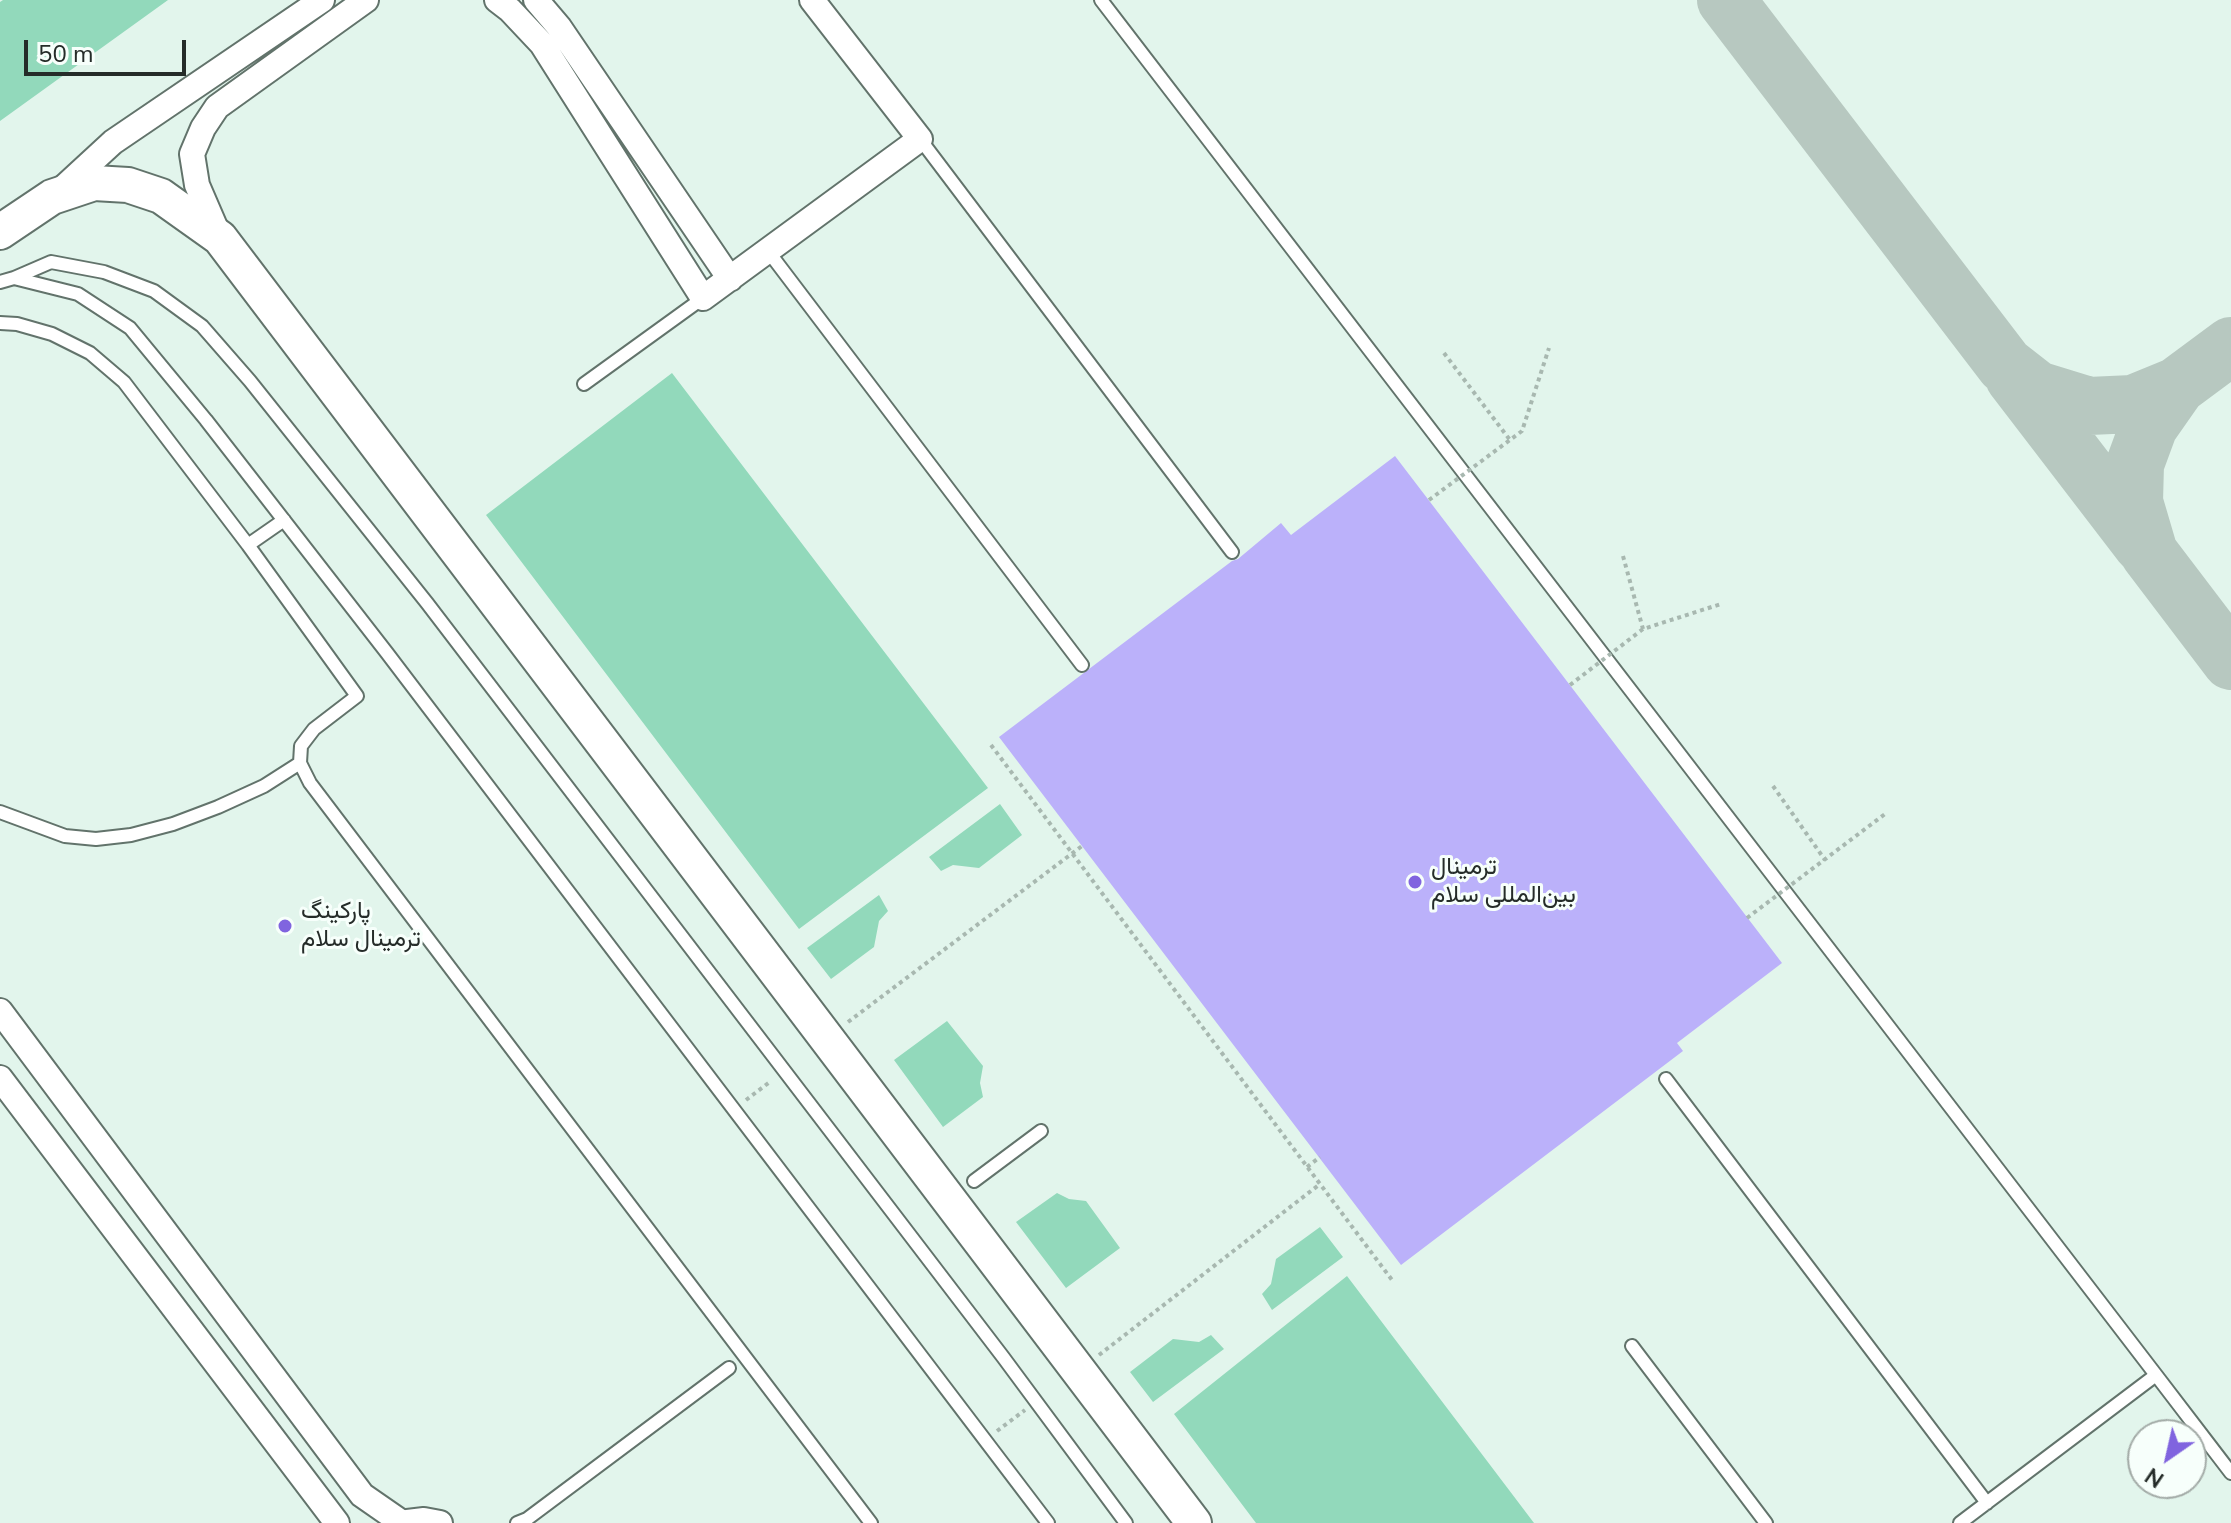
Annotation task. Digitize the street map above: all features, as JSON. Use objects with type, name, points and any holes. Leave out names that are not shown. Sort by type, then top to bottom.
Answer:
[{"type":"street","points":[[0,232],[52,197],[113,142],[322,0]]},
{"type":"street","points":[[366,0],[217,107],[203,128],[192,154],[197,185],[220,238],[1194,1523]]},
{"type":"street","points":[[497,0],[542,44],[703,298],[920,139],[812,0]]},
{"type":"street","points":[[536,0],[559,27],[730,279]]},
{"type":"street","points":[[52,197],[94,183],[128,185],[161,196],[220,238]]},
{"type":"street","points":[[0,1002],[7,1020],[362,1495],[400,1523],[424,1520],[440,1523]]},
{"type":"street","points":[[0,1078],[337,1523]]},
{"type":"lane","points":[[1101,0],[2231,1473]]},
{"type":"lane","points":[[920,139],[1232,552]]},
{"type":"lane","points":[[768,251],[1082,665]]},
{"type":"lane","points":[[0,282],[51,262],[104,272],[154,291],[202,326],[250,381],[427,603],[1126,1523]]},
{"type":"lane","points":[[14,278],[78,294],[130,328],[284,520],[1048,1523]]},
{"type":"lane","points":[[584,384],[703,298]]},
{"type":"lane","points":[[0,323],[17,324],[52,334],[90,353],[124,382],[248,545],[357,696],[314,729],[301,746],[300,763],[310,783],[871,1523]]},
{"type":"lane","points":[[248,545],[284,520]]},
{"type":"lane","points":[[0,812],[65,836],[96,839],[131,835],[218,807],[264,786],[300,763]]},
{"type":"lane","points":[[1666,1079],[1987,1503]]},
{"type":"lane","points":[[974,1181],[1041,1131]]},
{"type":"lane","points":[[1632,1346],[1766,1523]]},
{"type":"lane","points":[[523,1522],[729,1368]]},
{"type":"lane","points":[[1960,1523],[2156,1375]]},
{"type":"path","points":[[1429,500],[1522,431],[1549,348]]},
{"type":"path","points":[[1444,353],[1510,440]]},
{"type":"path","points":[[1623,556],[1643,629]]},
{"type":"path","points":[[1570,685],[1643,629],[1721,604]]},
{"type":"path","points":[[991,745],[1392,1280]]},
{"type":"path","points":[[1773,786],[1825,860]]},
{"type":"path","points":[[1747,918],[1885,814]]},
{"type":"path","points":[[826,1039],[1082,846]]},
{"type":"path","points":[[734,1110],[784,1071]]},
{"type":"path","points":[[1307,1167],[1320,1157]]},
{"type":"path","points":[[1079,1371],[1320,1184]]},
{"type":"path","points":[[985,1440],[1036,1402]]},
{"type":"green space","points":[[168,0],[0,121],[0,2]]},
{"type":"green space","points":[[672,373],[988,788],[799,929],[486,515]]},
{"type":"green space","points":[[1000,804],[1022,835],[979,868],[953,865],[941,871],[929,857]]},
{"type":"green space","points":[[879,895],[888,911],[879,921],[874,947],[831,979],[807,948]]},
{"type":"green space","points":[[947,1021],[983,1066],[980,1083],[983,1097],[943,1127],[894,1060]]},
{"type":"green space","points":[[1057,1193],[1069,1199],[1086,1201],[1120,1248],[1066,1288],[1016,1222]]},
{"type":"green space","points":[[1320,1227],[1343,1257],[1272,1310],[1262,1294],[1271,1284],[1276,1259]]},
{"type":"green space","points":[[1347,1276],[1534,1523],[1256,1523],[1174,1414]]},
{"type":"green space","points":[[1211,1335],[1224,1349],[1153,1402],[1130,1372],[1173,1339],[1199,1342]]},
{"type":"building","name":"ترمینال بین‌المللی سلام","points":[[1395,456],[1782,963],[1677,1043],[1683,1051],[1401,1265],[999,737],[1238,559],[1281,523],[1291,535]]},
{"type":"taxiway","points":[[1726,0],[2005,365],[2037,390],[2089,406],[2133,404],[2177,386],[2231,346]]},
{"type":"taxiway","points":[[2014,377],[2142,544]]},
{"type":"taxiway","points":[[2177,386],[2149,426],[2135,464],[2134,502],[2149,553],[2231,661]]},
{"type":"place","name":"ترمینال بین‌المللی سلام","points":[[1415,882]]},
{"type":"place","name":"پارکینگ ترمینال سلام","points":[[285,926]]}]
